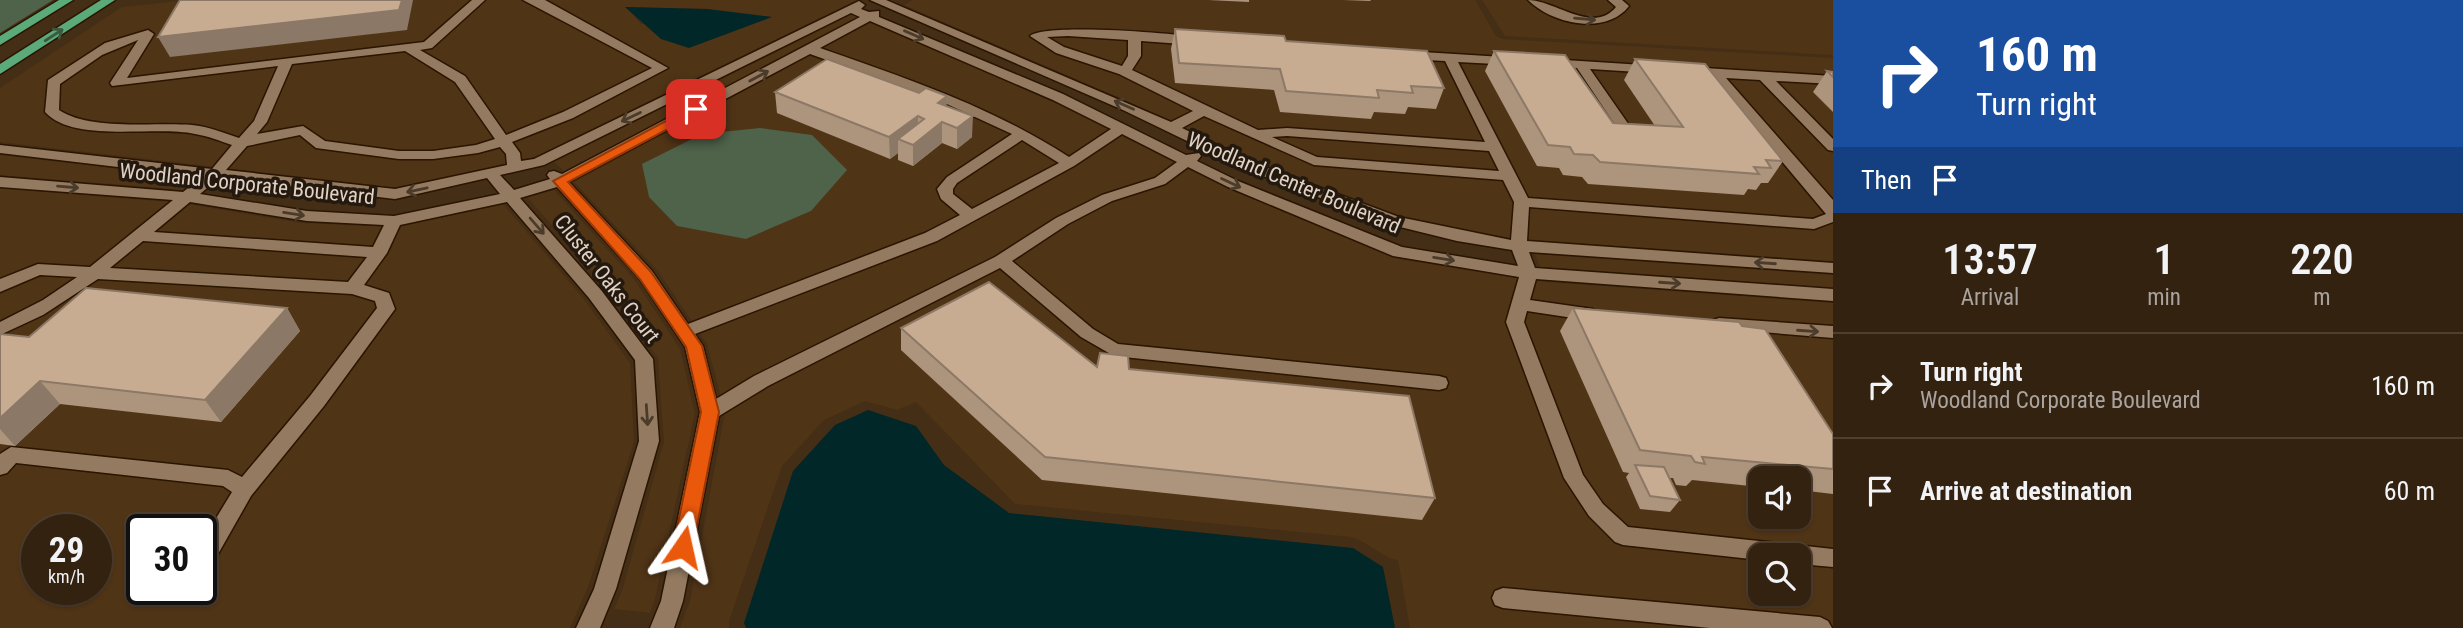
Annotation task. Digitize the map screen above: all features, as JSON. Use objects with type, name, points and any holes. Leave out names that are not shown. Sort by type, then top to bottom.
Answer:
[{"type":"main road","points":[[0,41],[67,0]]},
{"type":"main road","points":[[0,70],[109,0]]},
{"type":"street","points":[[479,0],[428,45],[117,83],[148,34],[127,37],[108,46],[53,83],[52,112],[64,120],[90,125],[195,129],[241,143],[303,130],[321,145],[398,155],[421,155],[478,149],[503,141],[568,115],[662,68],[540,2],[529,0]]},
{"type":"street","name":"Woodland Corporate Boulevard","points":[[0,149],[395,194],[539,162],[869,0]]},
{"type":"street","name":"Woodland Center Boulevard","points":[[876,0],[897,3],[1252,167],[1394,221],[1457,236],[1519,246],[1833,268]]},
{"type":"street","points":[[1534,0],[1558,14],[1590,20],[1608,19],[1619,14],[1623,6],[1614,0]]},
{"type":"street","name":"Woodland Corporate Boulevard","points":[[0,181],[189,197],[307,216],[394,221],[511,195],[560,181],[897,3]]},
{"type":"street","name":"Woodland Center Boulevard","points":[[851,9],[1058,97],[1233,184],[1399,252],[1529,273],[1833,295]]},
{"type":"street","points":[[1216,42],[1060,33],[1036,36],[1060,50],[1124,71],[1314,161],[1510,176]]},
{"type":"street","points":[[1124,71],[1131,65],[1135,55],[1134,37]]},
{"type":"street","points":[[410,49],[460,79],[513,153],[515,168]]},
{"type":"street","points":[[809,49],[928,91],[1039,141],[1069,163]]},
{"type":"street","points":[[1395,54],[1833,80]]},
{"type":"street","points":[[1450,57],[1522,202],[1519,246],[1529,273],[1515,322],[1574,478],[1596,510],[1623,536],[1833,558]]},
{"type":"street","points":[[0,329],[32,316],[66,295],[216,173],[260,122],[287,61]]},
{"type":"street","points":[[1581,65],[1629,135]]},
{"type":"street","points":[[1522,202],[1814,224],[1833,215],[1828,204],[1715,73]]},
{"type":"street","points":[[1763,76],[1833,147]]},
{"type":"street","points":[[1138,137],[1205,111]]},
{"type":"street","points":[[684,332],[931,237],[1069,163],[1121,129]]},
{"type":"street","points":[[1259,134],[1297,131],[1327,136],[1494,147]]},
{"type":"street","points":[[972,216],[946,196],[945,189],[951,180],[1022,134]]},
{"type":"street","points":[[710,412],[761,381],[1001,261],[1062,221],[1107,198],[1160,181],[1208,146]]},
{"type":"street","name":"Cluster Oaks Court","points":[[539,162],[560,181],[646,275],[694,346],[710,412],[672,601],[662,628]]},
{"type":"street","name":"Cluster Oaks Court","points":[[492,174],[595,294],[644,359],[649,441],[606,589],[588,628]]},
{"type":"street","points":[[353,288],[379,253],[394,221]]},
{"type":"street","points":[[136,236],[379,253]]},
{"type":"street","points":[[1001,261],[1087,333],[1114,350],[1439,383]]},
{"type":"street","points":[[0,286],[38,269],[353,288],[383,297],[386,309],[317,401],[244,490],[217,536]]},
{"type":"street","points":[[1520,304],[1608,316]]},
{"type":"street","points":[[1700,323],[1833,332]]},
{"type":"street","points":[[0,467],[11,455],[228,478],[244,490]]},
{"type":"street","points":[[1503,598],[1820,628]]},
{"type":"shaded area","points":[[190,0],[857,0],[534,157],[398,188],[0,142],[0,88],[122,7]],"holes":[[[626,7],[707,9],[771,17],[641,24]]]},
{"type":"shaded area","points":[[913,0],[1475,0],[1496,36],[1502,39],[1833,58],[1833,261],[1517,239],[1457,230],[1397,215],[1258,163],[1134,104],[904,5]]},
{"type":"shaded area","points":[[1482,0],[1833,0],[1833,55],[1505,36]]},
{"type":"shaded area","points":[[852,14],[859,17],[564,171],[554,162]]},
{"type":"shaded area","points":[[872,22],[1051,101],[1226,188],[1399,259],[1546,282],[1833,303],[1833,628],[1410,628],[1398,560],[1389,558],[1361,541],[1351,537],[1015,504],[916,402],[897,410],[865,401],[824,420],[782,466],[729,621],[729,628],[680,628],[690,601],[725,412],[707,344],[658,271],[574,182]],"holes":[[[811,211],[746,239],[677,226]]]},
{"type":"shaded area","points":[[0,155],[199,178],[185,190],[0,175]]},
{"type":"shaded area","points":[[0,188],[181,203],[300,223],[390,227],[503,204],[583,298],[630,363],[634,442],[588,587],[570,628],[0,628]]},
{"type":"shaded area","points":[[554,190],[634,279],[680,349],[695,413],[650,613],[614,609],[622,591],[664,442],[658,358],[608,289],[527,197]]},
{"type":"shaded area","points":[[1535,254],[1833,275],[1833,288],[1540,267]]},
{"type":"green space","points":[[0,0],[53,0],[0,33]]},
{"type":"green space","points":[[760,128],[812,135],[847,170],[811,211],[746,239],[677,226],[649,197],[642,164],[702,134]]},
{"type":"water","points":[[625,7],[707,9],[772,17],[689,48],[661,39]]},
{"type":"water","points":[[868,410],[916,426],[944,465],[1009,513],[1353,548],[1383,567],[1395,628],[746,628],[744,623],[793,471],[835,425]]},
{"type":"building","points":[[180,0],[402,0],[399,10],[158,37]]},
{"type":"building","points":[[1175,29],[1284,36],[1286,41],[1427,51],[1444,88],[1411,86],[1413,93],[1377,90],[1379,98],[1286,91],[1280,69],[1179,63]]},
{"type":"building","points":[[1494,51],[1565,55],[1613,123],[1683,127],[1635,59],[1705,64],[1783,161],[1766,160],[1771,168],[1754,167],[1759,174],[1600,162],[1593,155],[1574,154],[1570,147],[1548,145]]},
{"type":"building","points":[[827,59],[919,93],[926,88],[947,96],[938,103],[973,116],[957,128],[942,122],[913,145],[898,139],[924,119],[918,116],[889,137],[775,92]]},
{"type":"building","points":[[989,282],[1097,367],[1100,353],[1128,356],[1129,369],[1409,396],[1435,498],[1045,457],[901,328]]},
{"type":"building","points":[[86,288],[287,308],[205,400],[40,381],[0,418],[0,334],[29,337]]},
{"type":"building","points":[[1573,308],[1739,322],[1742,326],[1765,329],[1833,434],[1833,469],[1702,457],[1705,464],[1695,462],[1691,456],[1640,450]]},
{"type":"building","points":[[1635,465],[1664,467],[1680,500],[1650,496]]},
{"type":"route","points":[[683,547],[710,412],[694,346],[646,275],[560,181],[696,109]]}]
